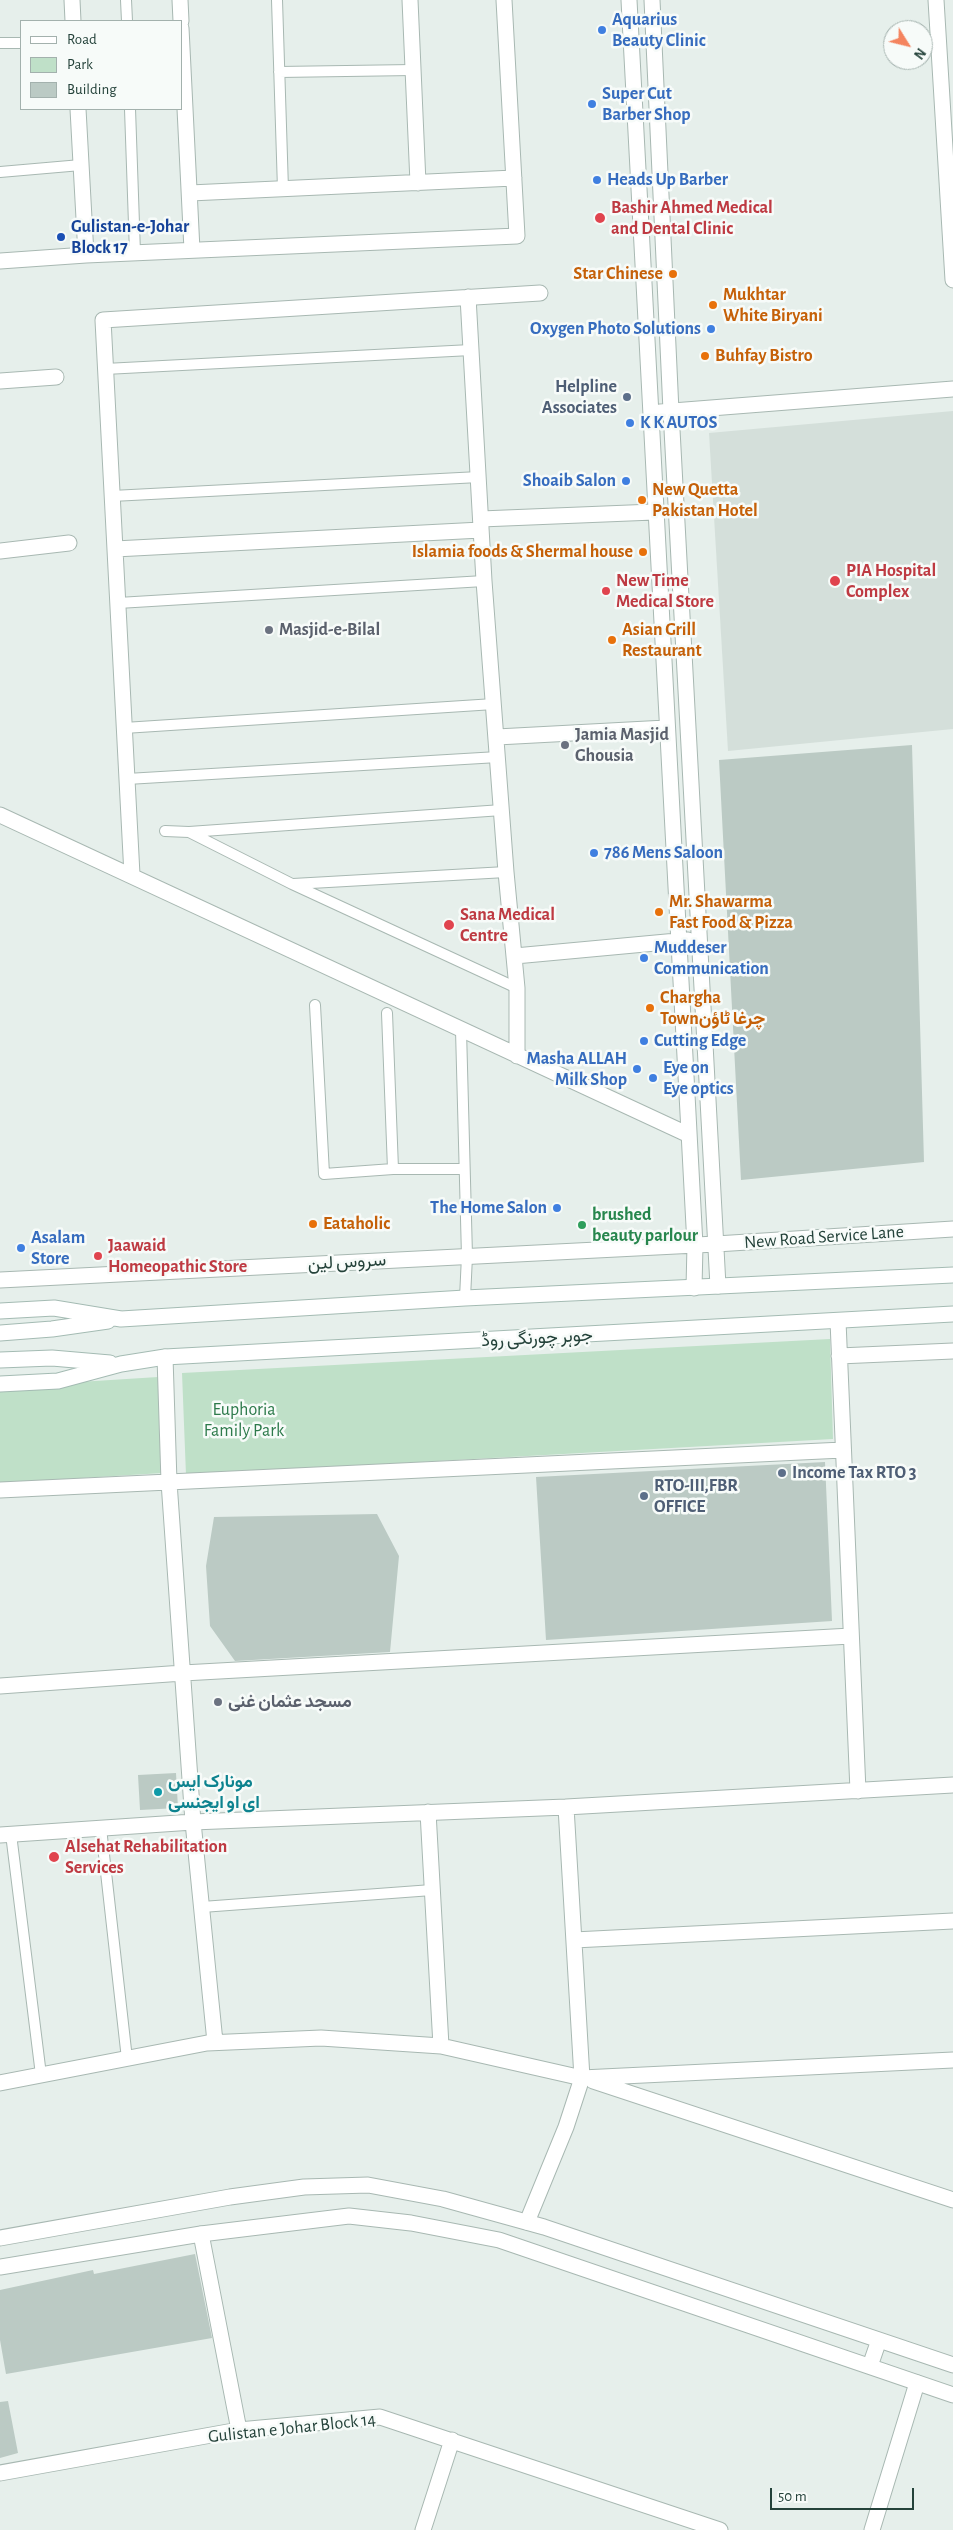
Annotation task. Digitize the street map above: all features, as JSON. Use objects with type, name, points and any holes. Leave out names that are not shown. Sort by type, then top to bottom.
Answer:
[{"type":"street","points":[[72,0],[73,20]]},
{"type":"street","points":[[180,0],[181,20]]},
{"type":"street","points":[[410,0],[418,182]]},
{"type":"street","points":[[0,261],[86,255],[517,236],[504,0]]},
{"type":"street","points":[[629,0],[654,512],[695,1245],[694,1288]]},
{"type":"street","points":[[652,0],[671,411],[718,1286]]},
{"type":"street","points":[[936,0],[953,280]]},
{"type":"street","points":[[182,46],[192,250]]},
{"type":"street","points":[[78,110],[86,255]]},
{"type":"street","points":[[190,193],[514,178]]},
{"type":"street","points":[[132,875],[103,320],[540,293]]},
{"type":"street","points":[[468,297],[484,581],[506,872],[518,988],[517,1056]]},
{"type":"street","points":[[0,381],[56,377]]},
{"type":"street","points":[[649,413],[953,389]]},
{"type":"street","points":[[115,549],[654,512]]},
{"type":"street","points":[[0,551],[69,544]]},
{"type":"street","points":[[497,737],[666,728]]},
{"type":"street","points":[[0,815],[689,1135]]},
{"type":"street","points":[[515,956],[678,942],[699,938]]},
{"type":"street","name":"New Road Service Lane","points":[[695,1245],[953,1229]]},
{"type":"street","name":"سروس لین","points":[[0,1280],[695,1245]]},
{"type":"street","points":[[0,1333],[52,1330],[121,1319],[465,1298],[953,1275]]},
{"type":"street","points":[[0,1311],[54,1308],[121,1319]]},
{"type":"street","name":"جوہر چورنگی روڈ","points":[[0,1384],[58,1381],[121,1364],[165,1357],[953,1314]]},
{"type":"street","points":[[838,1321],[858,1791]]},
{"type":"street","points":[[839,1356],[953,1351]]},
{"type":"street","points":[[165,1357],[169,1482],[182,1673],[193,1822],[215,2042]]},
{"type":"street","name":"جوہر چورنگی روڈ","points":[[0,1360],[52,1358],[121,1364]]},
{"type":"street","points":[[0,1490],[843,1450]]},
{"type":"street","points":[[0,1686],[182,1673],[851,1636]]},
{"type":"street","points":[[5,1834],[193,1822],[566,1807],[953,1785]]},
{"type":"street","points":[[527,2222],[566,2127],[582,2078],[566,1807]]},
{"type":"street","points":[[428,1812],[441,2046]]},
{"type":"street","points":[[574,1940],[953,1920]]},
{"type":"street","points":[[0,2083],[215,2042],[321,2038],[441,2046],[582,2078],[953,2200]]},
{"type":"street","points":[[582,2078],[953,2060]]},
{"type":"street","points":[[0,2238],[230,2197],[304,2187],[368,2185],[444,2199],[527,2222],[953,2364]]},
{"type":"street","points":[[0,2267],[201,2234],[349,2216],[411,2223],[499,2240],[953,2395]]},
{"type":"street","points":[[201,2234],[239,2430]]},
{"type":"street","points":[[870,2366],[879,2340]]},
{"type":"street","points":[[872,2530],[917,2383]]},
{"type":"street","name":"Gulistan e Johar Block 14","points":[[0,2473],[239,2430],[380,2417],[720,2530]]},
{"type":"street","points":[[425,2530],[452,2440]]},
{"type":"lane","points":[[126,0],[127,20]]},
{"type":"lane","points":[[277,0],[283,189]]},
{"type":"lane","points":[[0,43],[20,43]]},
{"type":"lane","points":[[279,72],[413,70]]},
{"type":"lane","points":[[130,110],[135,253]]},
{"type":"lane","points":[[0,172],[81,165]]},
{"type":"lane","points":[[106,369],[471,350]]},
{"type":"lane","points":[[112,496],[479,477]]},
{"type":"lane","points":[[118,603],[484,581]]},
{"type":"lane","points":[[124,728],[494,704]]},
{"type":"lane","points":[[127,779],[498,756]]},
{"type":"lane","points":[[165,831],[189,832],[502,810]]},
{"type":"lane","points":[[189,832],[292,884],[518,988]]},
{"type":"lane","points":[[292,884],[506,872]]},
{"type":"lane","points":[[315,1005],[324,1174],[393,1169],[464,1169]]},
{"type":"lane","points":[[387,1013],[393,1169]]},
{"type":"lane","points":[[461,1030],[466,1256],[465,1298]]},
{"type":"lane","points":[[101,1828],[127,2059]]},
{"type":"lane","points":[[5,1834],[42,2075]]},
{"type":"lane","points":[[202,1907],[432,1890]]},
{"type":"shaded area","name":"PIA Hospital Complex","points":[[953,411],[953,729],[728,751],[709,433]]},
{"type":"green space","name":"Euphoria Family Park","points":[[830,1339],[833,1439],[186,1475],[182,1373]]},
{"type":"green space","points":[[158,1377],[163,1473],[0,1483],[0,1387]]},
{"type":"building","points":[[912,745],[924,1162],[741,1180],[719,760]]},
{"type":"building","points":[[825,1462],[832,1621],[546,1640],[536,1477]]},
{"type":"building","points":[[377,1514],[399,1556],[390,1652],[235,1661],[210,1626],[206,1566],[214,1517]]},
{"type":"building","name":"مونارک ایس ای او ایجنسی","points":[[176,1773],[178,1808],[140,1810],[138,1775]]},
{"type":"building","points":[[195,2254],[212,2338],[6,2374],[0,2340],[0,2290],[93,2270],[94,2274]]},
{"type":"building","points":[[8,2401],[18,2453],[0,2458],[0,2402]]},
{"type":"place","name":"Aquarius Beauty Clinic","points":[[602,30]]},
{"type":"place","name":"Super Cut Barber Shop","points":[[592,104]]},
{"type":"place","name":"Heads Up Barber","points":[[597,180]]},
{"type":"place","name":"Bashir Ahmed Medical and Dental Clinic","points":[[600,218]]},
{"type":"place","name":"Gulistan-e-Johar Block 17","points":[[61,237]]},
{"type":"place","name":"Star Chinese","points":[[673,274]]},
{"type":"place","name":"Mukhtar White Biryani","points":[[713,305]]},
{"type":"place","name":"Oxygen Photo Solutions","points":[[711,329]]},
{"type":"place","name":"Buhfay Bistro","points":[[705,356]]},
{"type":"place","name":"Helpline Associates","points":[[627,397]]},
{"type":"place","name":"K K AUTOS","points":[[630,423]]},
{"type":"place","name":"Shoaib Salon","points":[[626,481]]},
{"type":"place","name":"New Quetta Pakistan Hotel","points":[[642,500]]},
{"type":"place","name":"Islamia foods & Shermal house","points":[[643,552]]},
{"type":"place","name":"PIA Hospital Complex","points":[[835,581]]},
{"type":"place","name":"New Time Medical Store","points":[[606,591]]},
{"type":"place","name":"Masjid-e-Bilal","points":[[269,630]]},
{"type":"place","name":"Asian Grill Restaurant","points":[[612,640]]},
{"type":"place","name":"Jamia Masjid Ghousia","points":[[565,745]]},
{"type":"place","name":"786 Mens Saloon","points":[[594,853]]},
{"type":"place","name":"Mr. Shawarma Fast Food & Pizza","points":[[659,912]]},
{"type":"place","name":"Sana Medical Centre","points":[[449,925]]},
{"type":"place","name":"Muddeser Communication","points":[[644,958]]},
{"type":"place","name":"Chargha Townچرغا ٹاؤن","points":[[650,1008]]},
{"type":"place","name":"Cutting Edge","points":[[644,1041]]},
{"type":"place","name":"Masha ALLAH Milk Shop","points":[[637,1069]]},
{"type":"place","name":"Eye on Eye optics","points":[[653,1078]]},
{"type":"place","name":"The Home Salon","points":[[557,1208]]},
{"type":"place","name":"Eataholic","points":[[313,1224]]},
{"type":"place","name":"brushed beauty parlour","points":[[582,1225]]},
{"type":"place","name":"Asalam Store","points":[[21,1248]]},
{"type":"place","name":"Jaawaid Homeopathic Store","points":[[98,1256]]},
{"type":"place","name":"Income Tax RTO 3","points":[[782,1473]]},
{"type":"place","name":"RTO-III,FBR OFFICE","points":[[644,1496]]},
{"type":"place","name":"مسجد عثمان غنی","points":[[218,1702]]},
{"type":"place","name":"مونارک ایس ای او ایجنسی","points":[[158,1792]]},
{"type":"place","name":"Alsehat Rehabilitation Services","points":[[54,1857]]}]
